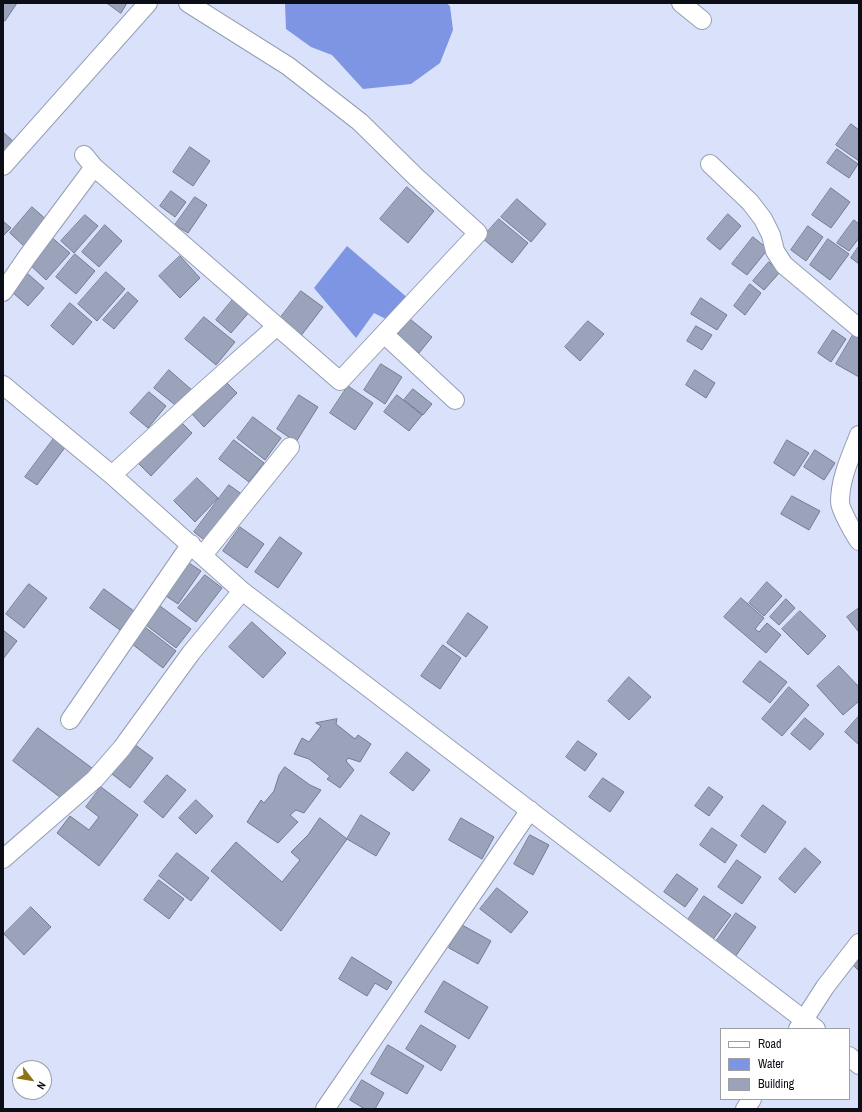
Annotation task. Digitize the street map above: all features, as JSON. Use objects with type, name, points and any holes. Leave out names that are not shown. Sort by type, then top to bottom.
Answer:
[{"type":"street","points":[[3,166],[148,3]]},
{"type":"street","points":[[3,292],[89,161],[340,381],[478,233],[416,177],[360,122],[288,66],[188,3]]},
{"type":"street","points":[[681,3],[702,20]]},
{"type":"street","points":[[710,164],[750,202],[763,219],[771,235],[775,251],[784,265],[859,328]]},
{"type":"street","points":[[112,476],[196,397],[277,326]]},
{"type":"street","points":[[384,334],[455,400]]},
{"type":"street","points":[[3,385],[112,476],[242,591],[530,810],[806,1026],[825,987],[859,943]]},
{"type":"street","points":[[859,435],[844,475],[840,503],[853,533],[859,541]]},
{"type":"street","points":[[70,720],[197,550],[290,447]]},
{"type":"street","points":[[3,859],[95,779],[122,748],[191,653],[242,591]]},
{"type":"street","points":[[325,1109],[530,810]]},
{"type":"street","points":[[850,1057],[859,1065]]},
{"type":"street","points":[[745,1109],[751,1100]]},
{"type":"water","points":[[285,3],[446,3],[450,6],[453,30],[440,63],[411,84],[363,89],[332,55],[311,47],[286,29]]},
{"type":"water","points":[[347,246],[409,299],[390,321],[374,313],[356,338],[314,288]]},
{"type":"building","points":[[3,3],[17,3],[5,21],[3,20]]},
{"type":"building","points":[[107,3],[127,3],[121,13]]},
{"type":"building","points":[[851,124],[859,130],[859,161],[836,145]]},
{"type":"building","points":[[3,132],[14,142],[3,154]]},
{"type":"building","points":[[190,147],[210,161],[193,186],[173,172]]},
{"type":"building","points":[[837,149],[858,164],[849,178],[827,163]]},
{"type":"building","points":[[407,187],[434,211],[408,243],[380,219]]},
{"type":"building","points":[[831,188],[850,202],[831,228],[812,215]]},
{"type":"building","points":[[171,191],[186,202],[175,217],[160,206]]},
{"type":"building","points":[[195,197],[207,205],[188,233],[175,225]]},
{"type":"building","points":[[517,199],[546,224],[531,242],[501,217]]},
{"type":"building","points":[[32,207],[48,221],[25,247],[10,233]]},
{"type":"building","points":[[728,214],[741,226],[720,250],[707,239]]},
{"type":"building","points":[[85,215],[98,226],[74,253],[61,241]]},
{"type":"building","points":[[499,219],[528,243],[512,263],[482,238]]},
{"type":"building","points":[[854,220],[859,224],[859,238],[849,251],[837,243]]},
{"type":"building","points":[[3,221],[11,228],[3,236]]},
{"type":"building","points":[[105,225],[122,241],[99,267],[82,252]]},
{"type":"building","points":[[808,226],[823,237],[806,261],[791,250]]},
{"type":"building","points":[[50,236],[70,253],[46,280],[27,262]]},
{"type":"building","points":[[753,237],[768,249],[747,275],[732,264]]},
{"type":"building","points":[[828,239],[849,254],[830,280],[810,265]]},
{"type":"building","points":[[859,246],[859,264],[851,258]]},
{"type":"building","points":[[75,254],[95,271],[76,294],[56,277]]},
{"type":"building","points":[[180,256],[200,278],[180,298],[159,276]]},
{"type":"building","points":[[769,262],[780,272],[764,290],[753,281]]},
{"type":"building","points":[[106,272],[125,289],[97,321],[78,304]]},
{"type":"building","points":[[28,274],[44,288],[28,306],[12,292]]},
{"type":"building","points":[[750,284],[761,293],[745,315],[734,306]]},
{"type":"building","points":[[301,291],[323,307],[300,337],[278,321]]},
{"type":"building","points":[[128,292],[138,301],[114,329],[103,320]]},
{"type":"building","points":[[235,297],[251,310],[231,333],[216,320]]},
{"type":"building","points":[[701,298],[727,315],[717,330],[691,314]]},
{"type":"building","points":[[70,303],[92,322],[73,345],[51,326]]},
{"type":"building","points":[[204,317],[235,342],[216,365],[185,339]]},
{"type":"building","points":[[410,319],[432,337],[419,353],[397,336]]},
{"type":"building","points":[[588,321],[604,334],[580,361],[565,347]]},
{"type":"building","points":[[696,326],[712,335],[702,350],[687,341]]},
{"type":"building","points":[[833,330],[846,339],[831,362],[818,353]]},
{"type":"building","points":[[853,335],[859,338],[859,377],[836,364]]},
{"type":"building","points":[[381,364],[402,377],[385,404],[364,390]]},
{"type":"building","points":[[169,370],[193,391],[179,408],[154,388]]},
{"type":"building","points":[[695,370],[715,383],[706,398],[686,385]]},
{"type":"building","points":[[224,380],[237,393],[204,427],[192,414]]},
{"type":"building","points":[[348,386],[373,403],[355,430],[330,413]]},
{"type":"building","points":[[413,389],[432,404],[423,415],[404,400]]},
{"type":"building","points":[[149,392],[166,406],[148,428],[130,413]]},
{"type":"building","points":[[299,395],[318,407],[296,442],[277,429]]},
{"type":"building","points":[[397,395],[422,415],[409,431],[384,412]]},
{"type":"building","points":[[253,417],[281,438],[265,460],[237,438]]},
{"type":"building","points":[[179,420],[192,433],[151,476],[138,463]]},
{"type":"building","points":[[55,437],[66,446],[37,485],[25,477]]},
{"type":"building","points":[[234,440],[264,463],[249,482],[219,459]]},
{"type":"building","points":[[787,440],[809,453],[794,476],[774,463]]},
{"type":"building","points":[[815,450],[835,463],[824,480],[804,467]]},
{"type":"building","points":[[197,478],[218,498],[195,522],[174,501]]},
{"type":"building","points":[[229,485],[243,495],[207,542],[194,532]]},
{"type":"building","points":[[792,496],[820,511],[809,530],[781,514]]},
{"type":"building","points":[[240,527],[264,544],[247,568],[223,551]]},
{"type":"building","points":[[280,537],[302,553],[278,588],[255,572]]},
{"type":"building","points":[[186,561],[201,571],[178,604],[163,594]]},
{"type":"building","points":[[205,575],[222,588],[196,622],[178,608]]},
{"type":"building","points":[[767,582],[782,596],[764,616],[749,603]]},
{"type":"building","points":[[29,584],[47,598],[24,628],[6,614]]},
{"type":"building","points":[[104,589],[134,611],[120,630],[90,608]]},
{"type":"building","points":[[741,598],[764,618],[755,629],[759,632],[767,623],[781,635],[766,653],[724,617]]},
{"type":"building","points":[[786,599],[795,608],[779,625],[770,617]]},
{"type":"building","points":[[160,606],[191,629],[176,648],[146,625]]},
{"type":"building","points":[[859,608],[859,630],[858,631],[847,617]]},
{"type":"building","points":[[800,611],[826,636],[808,655],[782,629]]},
{"type":"building","points":[[468,613],[488,627],[466,657],[447,643]]},
{"type":"building","points":[[252,622],[286,653],[263,678],[229,647]]},
{"type":"building","points":[[145,627],[176,651],[163,668],[132,644]]},
{"type":"building","points":[[3,630],[17,641],[3,659]]},
{"type":"building","points":[[443,645],[461,658],[440,689],[421,676]]},
{"type":"building","points":[[760,661],[787,682],[770,703],[743,682]]},
{"type":"building","points":[[839,666],[859,687],[859,701],[843,715],[817,686]]},
{"type":"building","points":[[629,677],[651,697],[629,720],[608,701]]},
{"type":"building","points":[[789,687],[809,705],[782,736],[762,719]]},
{"type":"building","points":[[859,716],[859,745],[845,732]]},
{"type":"building","points":[[805,718],[824,734],[810,750],[791,734]]},
{"type":"building","points":[[337,719],[336,724],[355,739],[358,735],[371,744],[360,762],[348,758],[346,761],[354,770],[340,788],[327,779],[330,776],[309,759],[294,754],[302,738],[309,742],[321,726],[316,723]]},
{"type":"building","points":[[38,728],[96,771],[61,798],[13,761]]},
{"type":"building","points":[[578,741],[597,754],[585,771],[566,757]]},
{"type":"building","points":[[134,744],[153,758],[130,788],[112,774]]},
{"type":"building","points":[[407,752],[430,770],[413,791],[390,773]]},
{"type":"building","points":[[285,767],[310,785],[321,790],[304,813],[296,810],[290,815],[298,822],[278,843],[247,822],[261,800],[264,803],[274,791],[279,775]]},
{"type":"building","points":[[167,775],[186,790],[163,818],[144,802]]},
{"type":"building","points":[[603,778],[624,792],[610,812],[589,797]]},
{"type":"building","points":[[101,787],[138,815],[99,866],[57,833],[70,816],[89,830],[99,817],[86,807]]},
{"type":"building","points":[[709,787],[723,797],[709,816],[695,806]]},
{"type":"building","points":[[196,800],[213,816],[196,834],[179,818]]},
{"type":"building","points":[[763,805],[786,822],[765,853],[741,836]]},
{"type":"building","points":[[361,815],[390,833],[376,856],[347,839]]},
{"type":"building","points":[[320,818],[347,839],[281,931],[211,871],[236,842],[282,882],[300,860],[291,852],[308,835]]},
{"type":"building","points":[[461,818],[494,837],[482,859],[449,840]]},
{"type":"building","points":[[712,828],[737,845],[725,863],[700,845]]},
{"type":"building","points":[[530,835],[549,845],[533,875],[514,864]]},
{"type":"building","points":[[805,848],[821,862],[795,893],[779,879]]},
{"type":"building","points":[[177,853],[209,878],[191,901],[159,876]]},
{"type":"building","points":[[737,860],[761,877],[742,904],[718,887]]},
{"type":"building","points":[[677,874],[698,889],[685,907],[664,892]]},
{"type":"building","points":[[159,880],[184,899],[169,919],[144,900]]},
{"type":"building","points":[[497,888],[528,912],[511,933],[480,909]]},
{"type":"building","points":[[704,896],[731,915],[711,942],[685,924]]},
{"type":"building","points":[[31,907],[51,927],[24,955],[4,934]]},
{"type":"building","points":[[736,913],[756,927],[735,957],[715,943]]},
{"type":"building","points":[[462,925],[491,941],[478,964],[449,948]]},
{"type":"building","points":[[859,954],[859,971],[851,963]]},
{"type":"building","points":[[352,957],[392,982],[387,990],[375,983],[367,996],[339,979]]},
{"type":"building","points":[[444,981],[488,1007],[469,1039],[425,1012]]},
{"type":"building","points":[[421,1025],[456,1046],[441,1071],[406,1049]]},
{"type":"building","points":[[388,1045],[424,1066],[407,1094],[371,1074]]},
{"type":"building","points":[[362,1080],[384,1093],[375,1109],[365,1109],[350,1100]]}]
